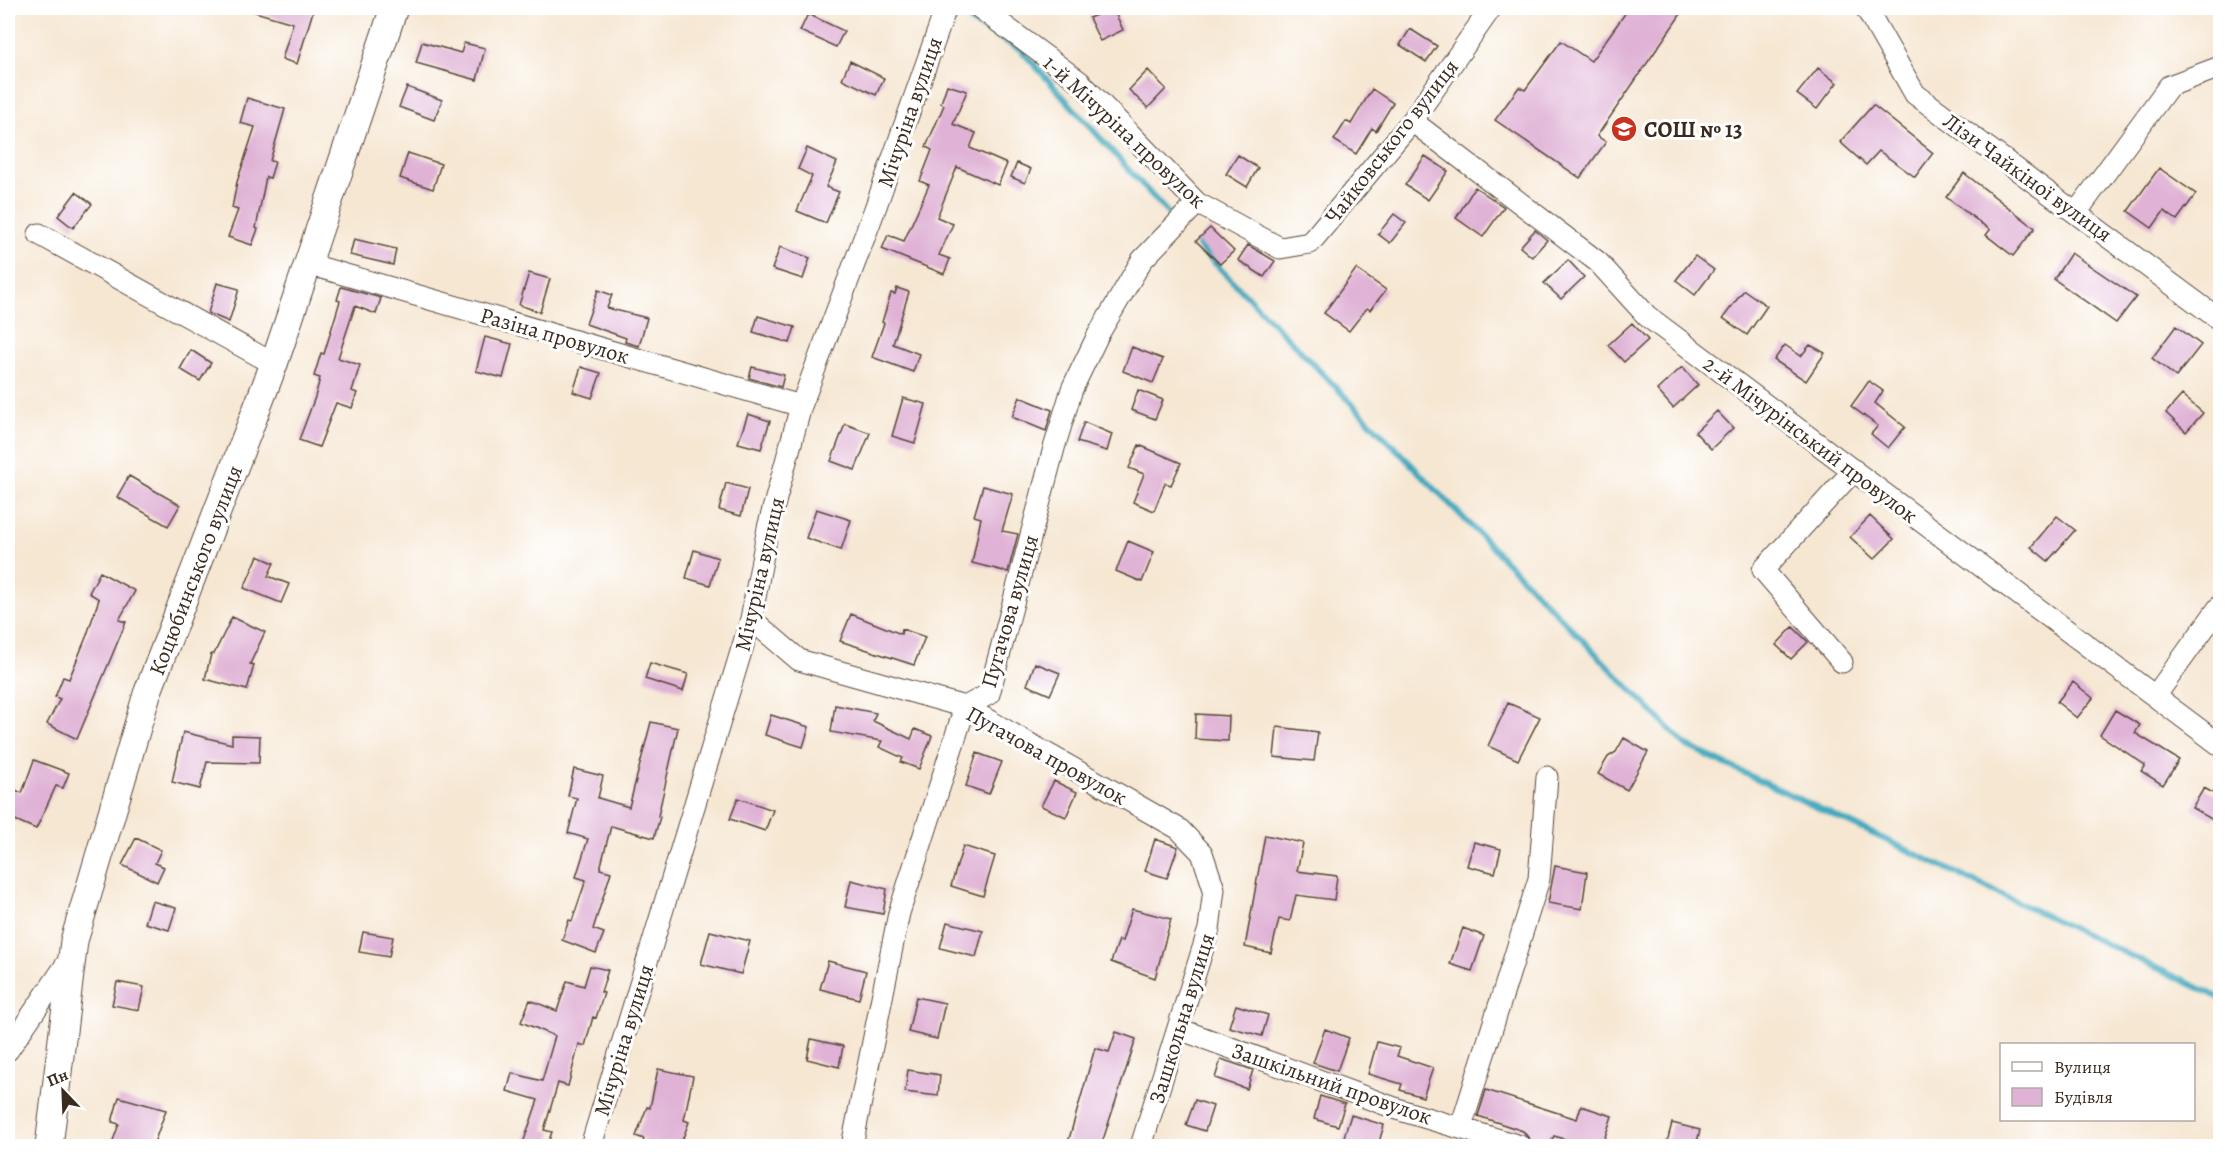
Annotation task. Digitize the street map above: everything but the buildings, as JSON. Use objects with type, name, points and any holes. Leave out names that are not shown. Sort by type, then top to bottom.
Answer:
[{"type":"street","name":"Коцюбинського вулиця","points":[[49,1146],[74,941],[147,694],[274,364],[394,8]]},
{"type":"street","name":"Мічуріна вулиця","points":[[591,1146],[751,619],[768,528],[801,406],[946,8]]},
{"type":"street","name":"1-й Мічуріна провулок","points":[[980,8],[1080,82],[1197,203],[1280,248],[1310,243]]},
{"type":"street","name":"Чайковського вулиця","points":[[1310,243],[1412,122],[1491,8]]},
{"type":"street","name":"Лізи Чайкіної вулиця","points":[[1866,8],[1915,94],[2220,320]]},
{"type":"street","points":[[2076,213],[2169,86],[2220,67]]},
{"type":"street","name":"2-й Мічурінський провулок","points":[[1412,122],[1598,262],[1647,316],[2220,745]]},
{"type":"street","name":"Пугачова вулиця","points":[[852,1146],[899,913],[965,707],[989,694],[1054,448],[1072,389],[1098,335],[1142,260],[1197,203]]},
{"type":"street","points":[[39,234],[274,364]]},
{"type":"street","name":"Разіна провулок","points":[[308,264],[801,406]]},
{"type":"street","points":[[1842,662],[1763,570],[1854,470]]},
{"type":"street","points":[[2156,695],[2220,606]]},
{"type":"street","name":"Пугачова провулок","points":[[751,619],[799,660],[965,707],[1179,830],[1202,853],[1214,889]]},
{"type":"street","points":[[1461,1127],[1539,879],[1547,777]]},
{"type":"street","name":"Зашкольна вулиця","points":[[1141,1146],[1209,929],[1214,889]]},
{"type":"street","points":[[8,1050],[72,956]]},
{"type":"street","name":"Зашкільний провулок","points":[[1179,1029],[1403,1111],[1520,1146]]},
{"type":"waterway","points":[[971,22],[1020,49],[1175,221]]},
{"type":"waterway","points":[[1198,246],[1685,745],[2220,998]]},
{"type":"place","name":"СОШ № 13","points":[[1624,129]]}]
